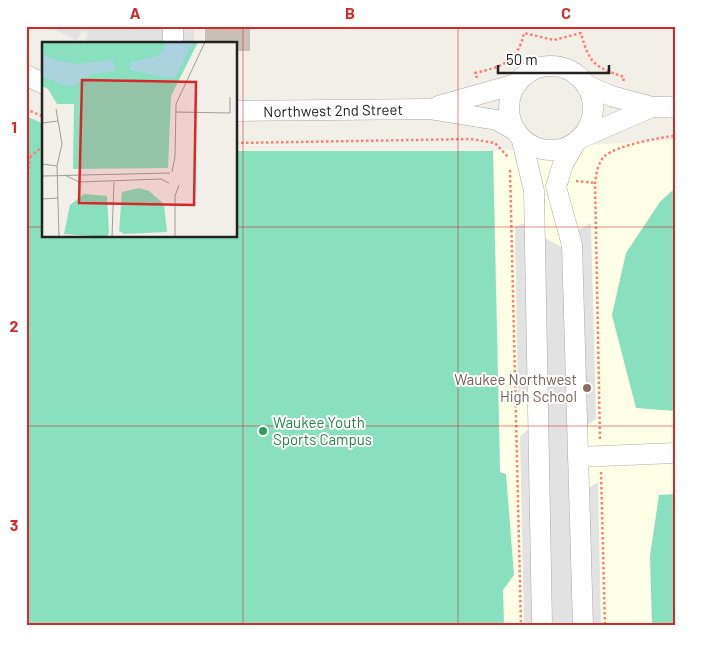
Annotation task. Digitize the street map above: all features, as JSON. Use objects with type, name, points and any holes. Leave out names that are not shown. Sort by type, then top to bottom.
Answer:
[{"type":"street","points":[[173,26],[173,42]]},
{"type":"street","name":"Northwest 2nd Street","points":[[429,109],[516,84],[533,69],[547,66],[560,67],[573,72],[586,85],[611,96],[652,107],[675,106]]},
{"type":"street","points":[[26,75],[42,83]]},
{"type":"street","points":[[516,84],[509,101],[509,115],[518,134],[534,191],[542,626]]},
{"type":"street","points":[[583,626],[572,244],[556,187],[562,164],[586,133],[592,120],[593,106],[586,85]]},
{"type":"street","name":"Northwest 2nd Street","points":[[238,111],[429,109],[497,120],[518,134],[534,148],[548,151],[562,149],[652,107]]},
{"type":"street","points":[[534,226],[547,218],[565,222]]},
{"type":"street","points":[[578,457],[675,453]]},
{"type":"path","points":[[475,73],[496,68],[511,60],[521,46],[524,33],[554,40],[581,33],[585,48],[592,62],[604,70],[624,78]]},
{"type":"path","points":[[26,109],[42,116]]},
{"type":"path","points":[[604,626],[594,184],[596,170],[605,155],[664,137],[675,136]]},
{"type":"path","points":[[238,143],[471,139],[495,143],[508,158]]},
{"type":"path","points":[[26,147],[30,158],[26,188]]},
{"type":"path","points":[[30,158],[42,147]]},
{"type":"path","points":[[509,166],[521,626]]},
{"type":"shaded area","points":[[47,26],[194,26],[194,41],[86,42],[88,34],[82,30],[77,41]]},
{"type":"shaded area","name":"Waukee Northwest High School","points":[[675,140],[675,626],[504,626],[493,151]]},
{"type":"shaded area","points":[[527,222],[535,232],[565,249],[566,237],[591,223],[596,419],[583,428],[586,490],[598,482],[601,626],[524,626],[520,436],[532,426],[530,389],[518,397],[515,227]]},
{"type":"green space","name":"Waukee Youth Sports Campus","points":[[26,116],[42,123],[42,238],[238,238],[238,151],[493,151],[500,472],[506,474],[514,575],[503,590],[504,626],[26,626]]},
{"type":"green space","points":[[675,188],[675,411],[636,408],[612,315],[626,253],[660,202]]},
{"type":"green space","points":[[675,494],[675,626],[652,626],[650,556],[659,495]]},
{"type":"building","points":[[205,26],[250,26],[250,51],[238,51],[238,42],[205,42]]},
{"type":"place","name":"Waukee Northwest High School","points":[[587,388]]},
{"type":"place","name":"Waukee Youth Sports Campus","points":[[263,431]]}]
